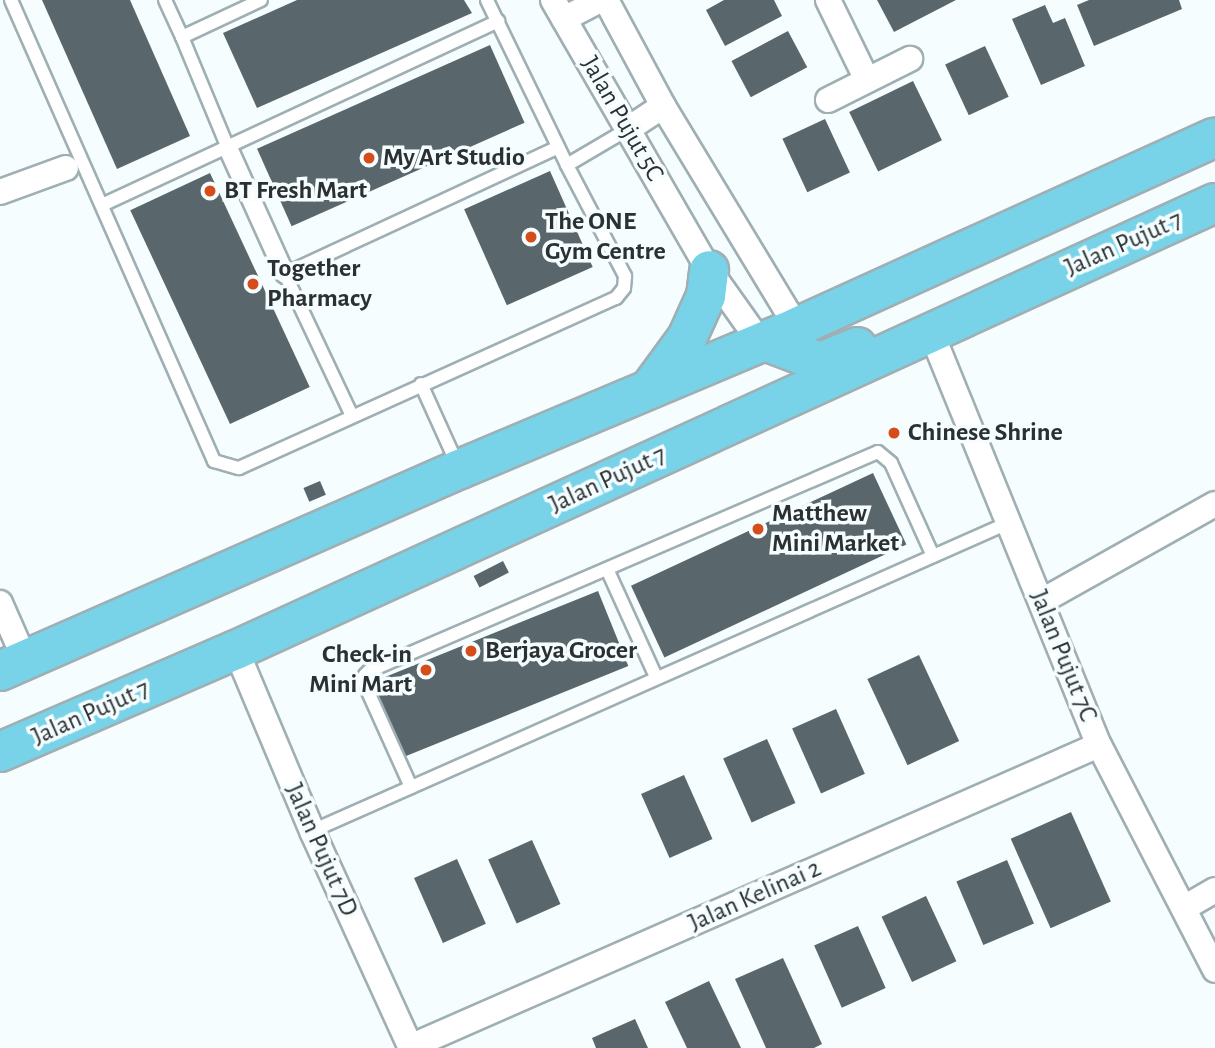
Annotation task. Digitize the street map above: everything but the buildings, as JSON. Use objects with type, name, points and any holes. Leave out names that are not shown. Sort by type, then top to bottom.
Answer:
[{"type":"main road","points":[[12,666],[460,469],[781,334],[1215,137]]},
{"type":"main road","name":"Jalan Pujut 7","points":[[0,752],[236,650],[1215,204]]},
{"type":"main road","points":[[781,334],[814,361],[826,361],[1065,253],[1146,234]]},
{"type":"main road","points":[[651,387],[688,338],[706,296],[709,270]]},
{"type":"street","points":[[558,9],[600,0]]},
{"type":"street","name":"Jalan Pujut 5C","points":[[606,0],[781,334]]},
{"type":"street","points":[[828,0],[867,80]]},
{"type":"street","name":"Jalan Pujut 5C","points":[[558,9],[709,270],[753,332],[781,334]]},
{"type":"street","points":[[828,100],[910,59]]},
{"type":"street","points":[[628,129],[663,106]]},
{"type":"street","points":[[228,148],[285,274]]},
{"type":"street","points":[[0,192],[66,168]]},
{"type":"street","name":"Jalan Pujut 7C","points":[[931,332],[1099,745],[1215,970]]},
{"type":"street","points":[[1042,601],[1215,504]]},
{"type":"street","points":[[0,603],[12,666]]},
{"type":"street","name":"Jalan Pujut 7D","points":[[236,650],[312,831],[410,1048]]},
{"type":"street","name":"Jalan Kelinai 2","points":[[410,1048],[1099,745]]},
{"type":"street","points":[[1184,908],[1215,890]]},
{"type":"lane","points":[[11,0],[214,461],[239,468],[616,298],[624,288],[625,275],[567,165],[487,0]]},
{"type":"lane","points":[[165,0],[228,148]]},
{"type":"lane","points":[[182,37],[261,0]]},
{"type":"lane","points":[[102,205],[498,21]]},
{"type":"lane","points":[[567,165],[628,129]]},
{"type":"lane","points":[[352,416],[285,274],[558,147]]},
{"type":"lane","points":[[421,384],[460,469]]},
{"type":"lane","points":[[411,788],[364,683],[365,675],[878,452],[891,463],[933,556]]},
{"type":"lane","points":[[312,831],[1008,523]]},
{"type":"lane","points":[[607,569],[656,677]]},
{"type":"place","name":"My Art Studio","points":[[369,158]]},
{"type":"place","name":"BT Fresh Mart","points":[[210,191]]},
{"type":"place","name":"The ONE Gym Centre","points":[[531,237]]},
{"type":"place","name":"Together Pharmacy","points":[[253,284]]},
{"type":"place","name":"Chinese Shrine","points":[[894,433]]},
{"type":"place","name":"Matthew Mini Market","points":[[758,529]]},
{"type":"place","name":"Berjaya Grocer","points":[[471,651]]},
{"type":"place","name":"Check-in Mini Mart","points":[[426,670]]}]
